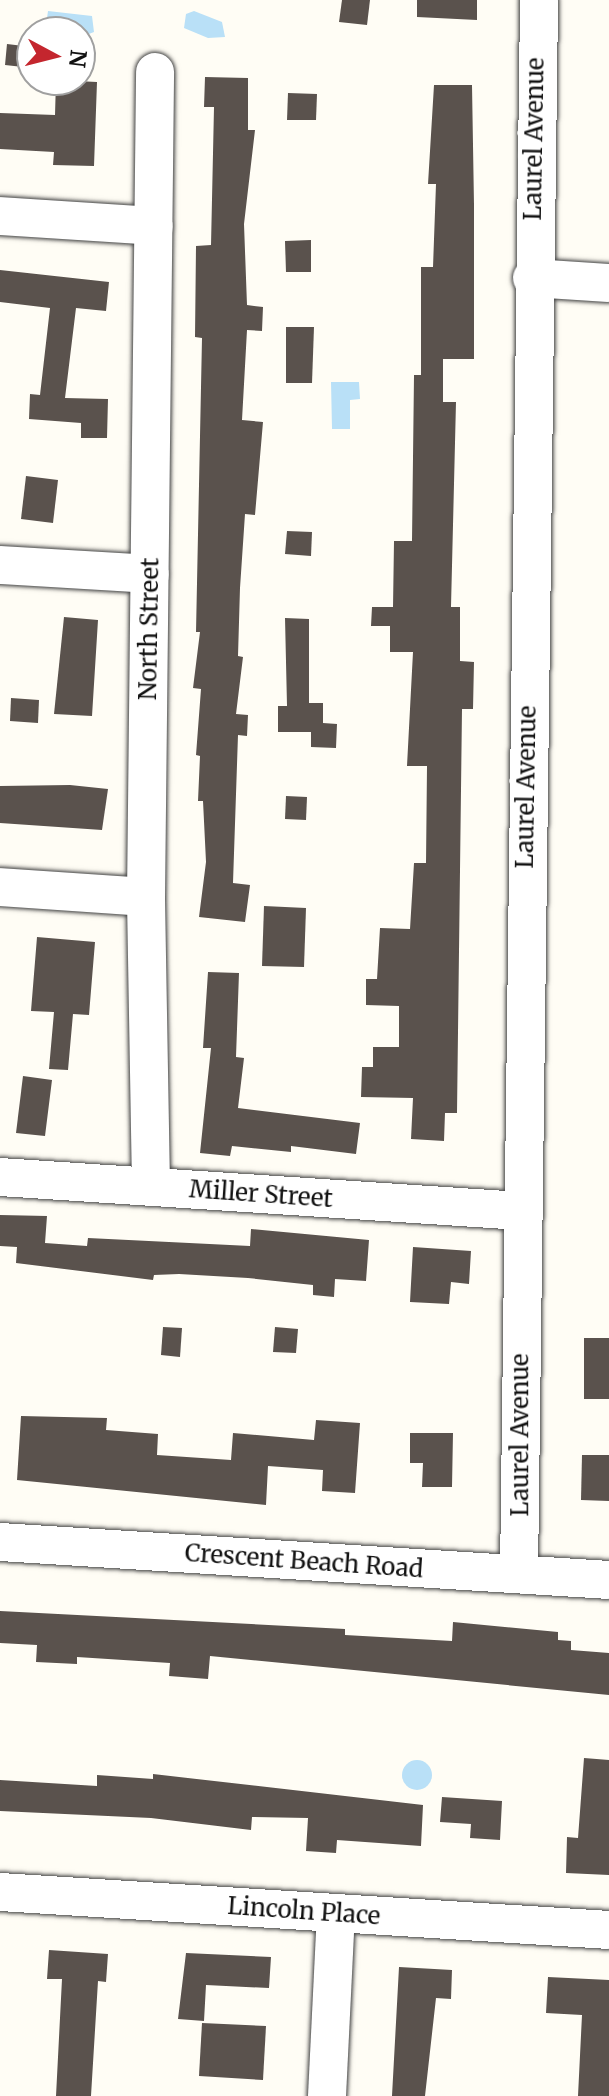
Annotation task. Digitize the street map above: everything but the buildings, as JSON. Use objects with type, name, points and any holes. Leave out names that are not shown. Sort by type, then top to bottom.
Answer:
[{"type":"street","name":"Laurel Avenue","points":[[519,1574],[532,278],[539,0]]},
{"type":"street","name":"North Street","points":[[151,1186],[146,897],[155,72]]},
{"type":"street","points":[[0,216],[154,226]]},
{"type":"street","points":[[532,278],[609,283]]},
{"type":"street","points":[[0,565],[150,574]]},
{"type":"street","points":[[0,887],[146,897]]},
{"type":"street","name":"Miller Street","points":[[0,1177],[522,1211]]},
{"type":"street","name":"Crescent Beach Road","points":[[0,1542],[609,1580]]},
{"type":"street","name":"Lincoln Place","points":[[0,1892],[609,1930]]},
{"type":"street","points":[[327,2096],[336,1913]]},
{"type":"water","points":[[48,11],[92,16],[47,16]]},
{"type":"water","points":[[194,11],[222,22],[225,37],[208,38],[184,28],[186,14]]},
{"type":"water","points":[[331,382],[359,382],[360,399],[350,400],[350,429],[332,429]]},
{"type":"water","points":[[417,1760],[428,1764],[432,1775],[428,1786],[417,1790],[406,1786],[402,1775],[406,1764]]}]
